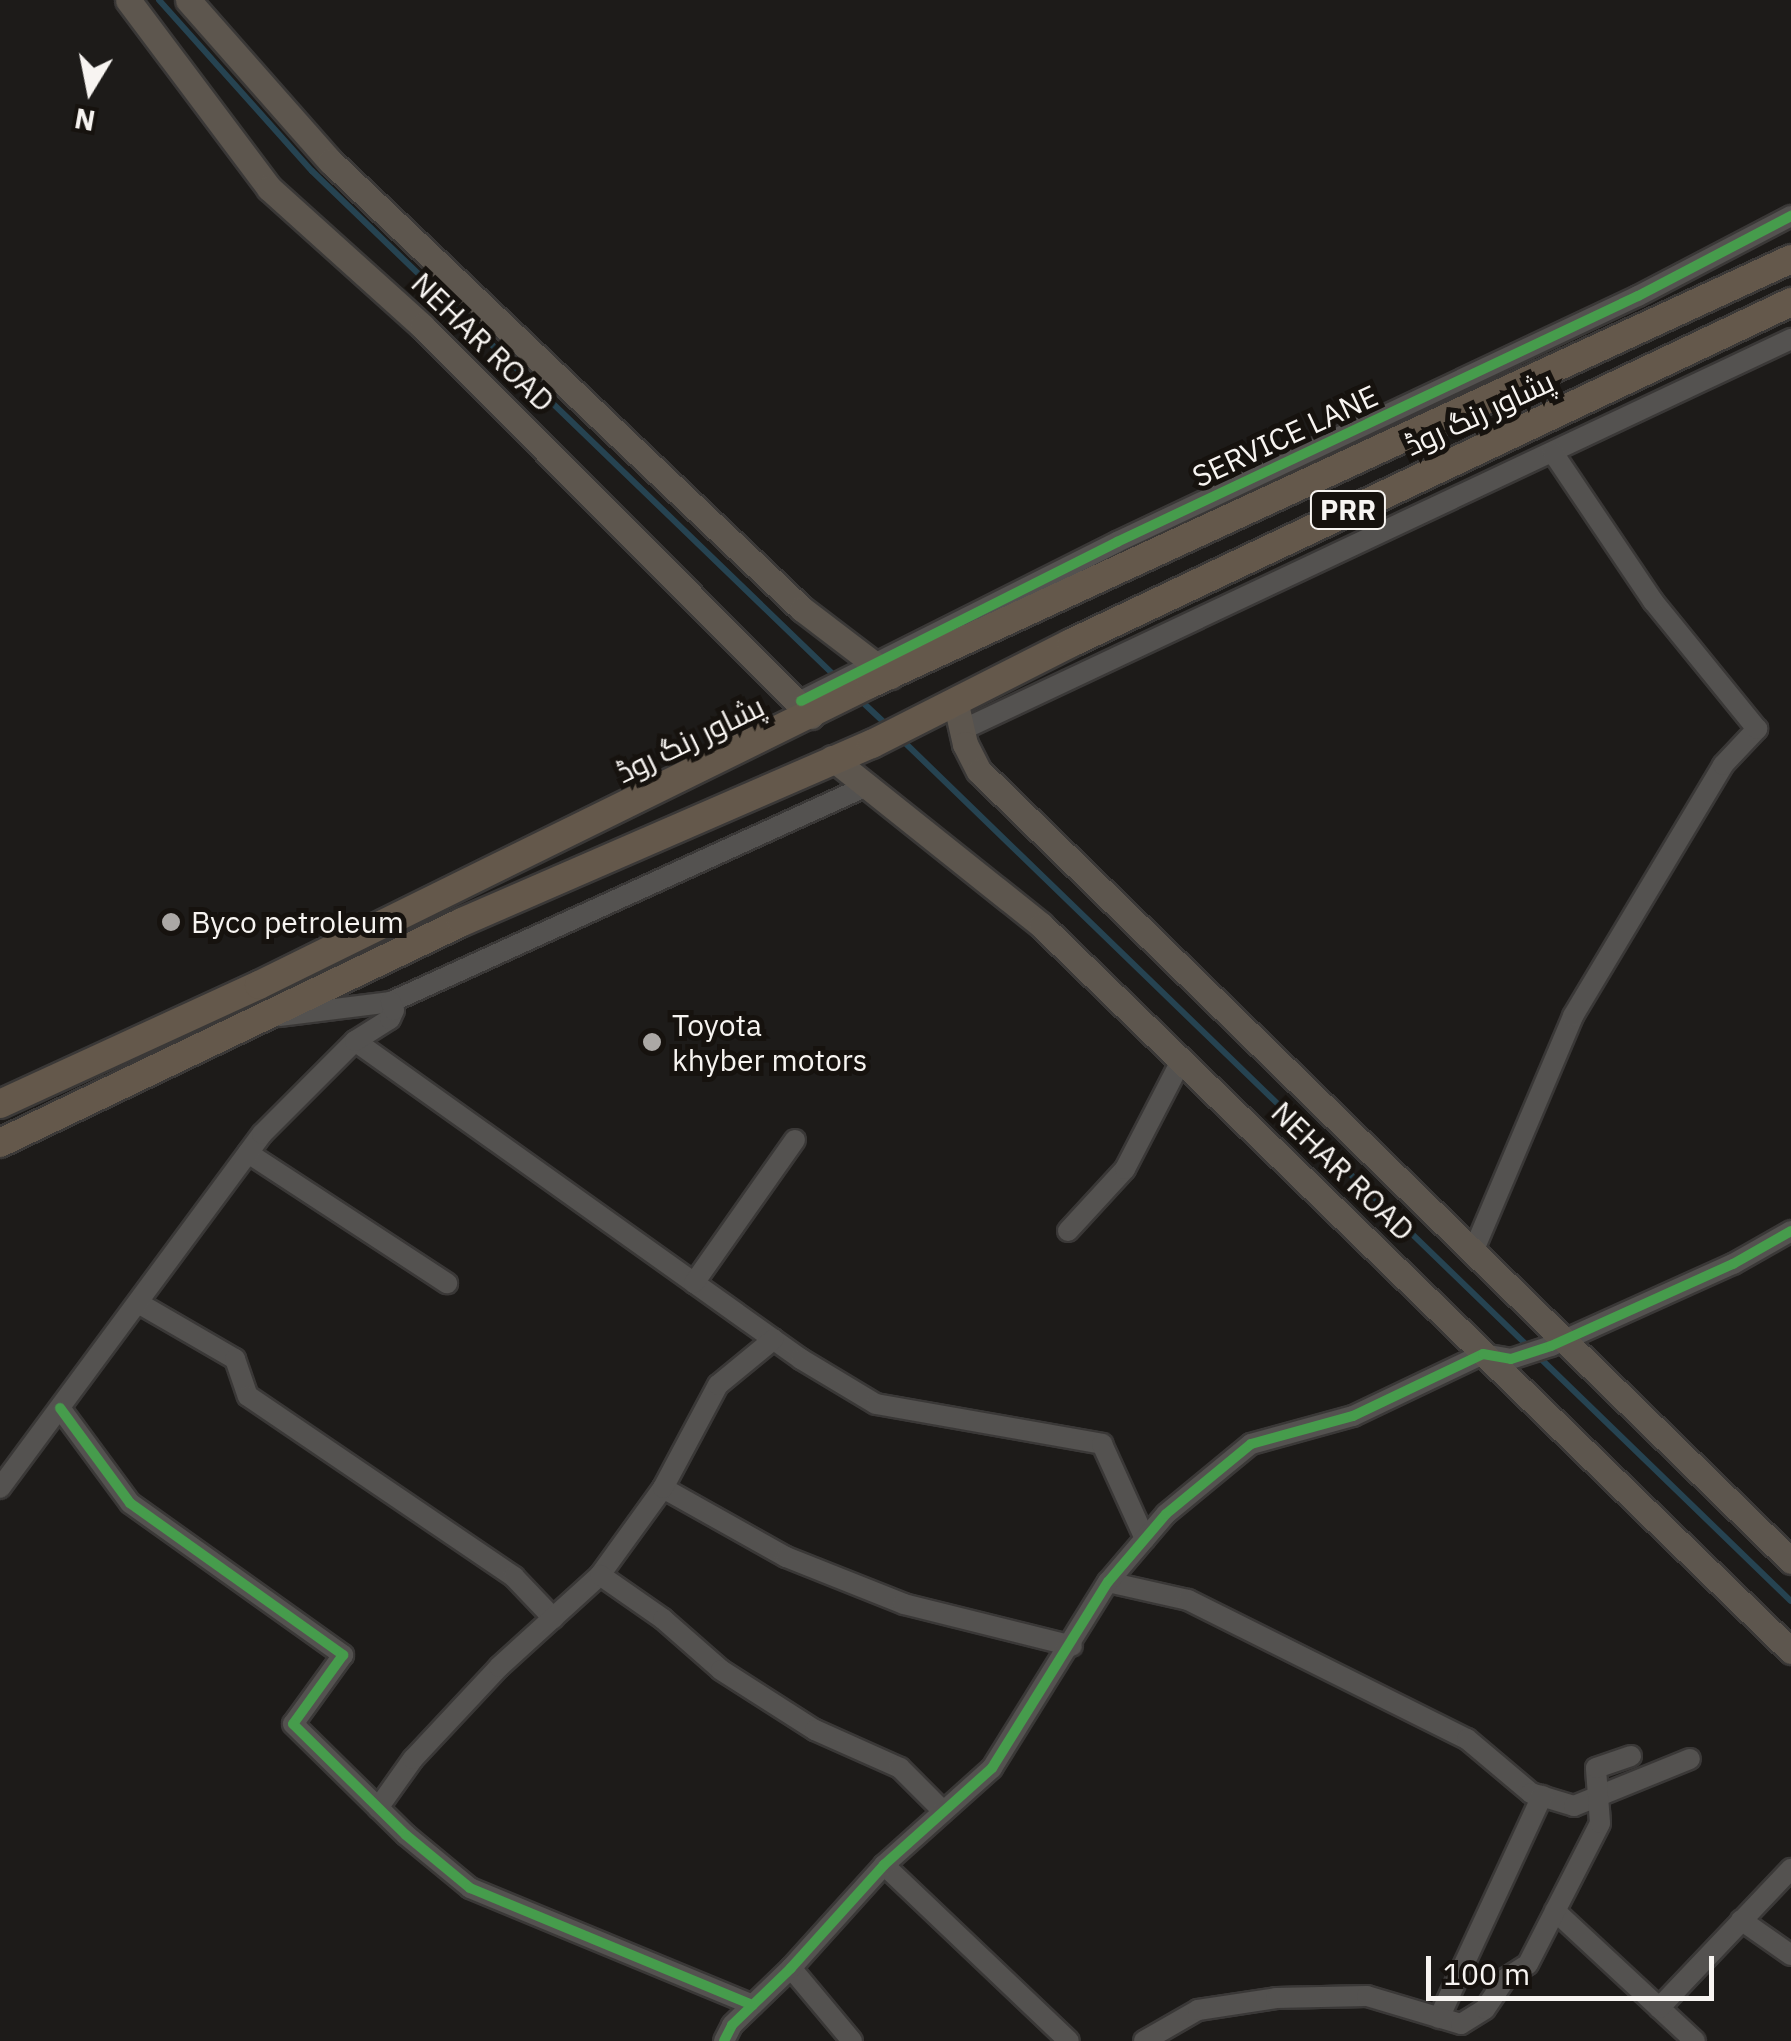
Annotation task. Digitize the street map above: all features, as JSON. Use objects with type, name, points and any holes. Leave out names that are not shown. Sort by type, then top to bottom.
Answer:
[{"type":"highway","name":"پشاور رنگ روڈ","points":[[10,1100],[878,675],[1791,259]]},
{"type":"highway","points":[[1758,274],[1773,279],[1786,305]]},
{"type":"highway","name":"پشاور رنگ روڈ","points":[[0,1143],[462,922],[832,758],[872,744],[955,700],[1786,305]]},
{"type":"highway","points":[[76,1070],[72,1083],[78,1095],[90,1100]]},
{"type":"highway","points":[[10,1100],[34,1115],[30,1129]]},
{"type":"main road","name":"NEHAR ROAD","points":[[128,0],[269,188],[422,326],[814,708]]},
{"type":"main road","points":[[188,0],[330,162],[802,608],[878,675]]},
{"type":"main road","points":[[955,700],[978,771],[1473,1252],[1557,1344],[1791,1561]]},
{"type":"main road","name":"NEHAR ROAD","points":[[832,758],[1041,925],[1791,1651]]},
{"type":"street","name":"SERVICE LANE","points":[[878,675],[1117,542],[1460,383],[1791,216]]},
{"type":"street","points":[[962,730],[1791,339]]},
{"type":"street","points":[[1473,1252],[1573,1016],[1723,765],[1758,729],[1652,602],[1553,453]]},
{"type":"street","points":[[268,1017],[391,1002],[869,786]]},
{"type":"street","points":[[0,1488],[140,1304],[156,1273],[248,1153],[355,1041],[390,1019],[391,1002]]},
{"type":"street","points":[[355,1041],[774,1340],[876,1404],[1102,1444],[1145,1539]]},
{"type":"street","points":[[1068,1231],[1125,1169],[1180,1063]]},
{"type":"street","points":[[694,1282],[796,1140]]},
{"type":"street","points":[[248,1153],[446,1283]]},
{"type":"street","points":[[724,2041],[732,2025],[791,1968],[884,1865],[992,1768],[1072,1646],[1108,1582],[1166,1514],[1251,1444],[1353,1416],[1482,1354],[1510,1360],[1557,1344],[1733,1264],[1791,1230]]},
{"type":"street","points":[[140,1304],[235,1359],[248,1396],[514,1577],[553,1618]]},
{"type":"street","points":[[378,1808],[413,1759],[499,1668],[600,1575],[662,1488],[718,1385],[774,1340]]},
{"type":"street","points":[[60,1408],[130,1503],[343,1655],[293,1724],[378,1808],[470,1888],[753,2005]]},
{"type":"street","points":[[662,1488],[786,1557],[904,1604],[1072,1646]]},
{"type":"street","points":[[600,1575],[663,1619],[721,1670],[815,1730],[900,1768],[943,1812]]},
{"type":"street","points":[[1108,1582],[1188,1600],[1466,1739],[1517,1784],[1574,1806],[1690,1759]]},
{"type":"street","points":[[1144,2041],[1198,2010],[1276,1998],[1367,1996],[1461,2024],[1485,2010],[1505,1979],[1528,1964],[1600,1822],[1596,1768],[1631,1756]]},
{"type":"street","points":[[1439,2018],[1542,1796]]},
{"type":"street","points":[[884,1865],[1069,2041]]},
{"type":"street","points":[[1659,2008],[1791,1869]]},
{"type":"street","points":[[1555,1911],[1695,2041]]},
{"type":"street","points":[[1741,1920],[1791,1954]]},
{"type":"street","points":[[791,1968],[852,2041]]},
{"type":"waterway","points":[[159,0],[312,171],[837,678]]},
{"type":"waterway","points":[[857,697],[888,726]]},
{"type":"waterway","points":[[900,738],[1791,1601]]},
{"type":"cycle path","points":[[801,701],[1117,542],[1638,296],[1791,216]]},
{"type":"cycle path","points":[[724,2041],[732,2025],[791,1968],[884,1865],[992,1768],[1108,1582],[1166,1514],[1251,1444],[1353,1416],[1483,1354],[1511,1359],[1551,1346],[1733,1264],[1791,1231]]},
{"type":"cycle path","points":[[60,1408],[130,1503],[343,1655],[293,1724],[406,1835],[470,1888],[753,2005]]},
{"type":"place","name":"Byco petroleum","points":[[171,922]]},
{"type":"place","name":"Toyota khyber motors","points":[[652,1042]]}]
